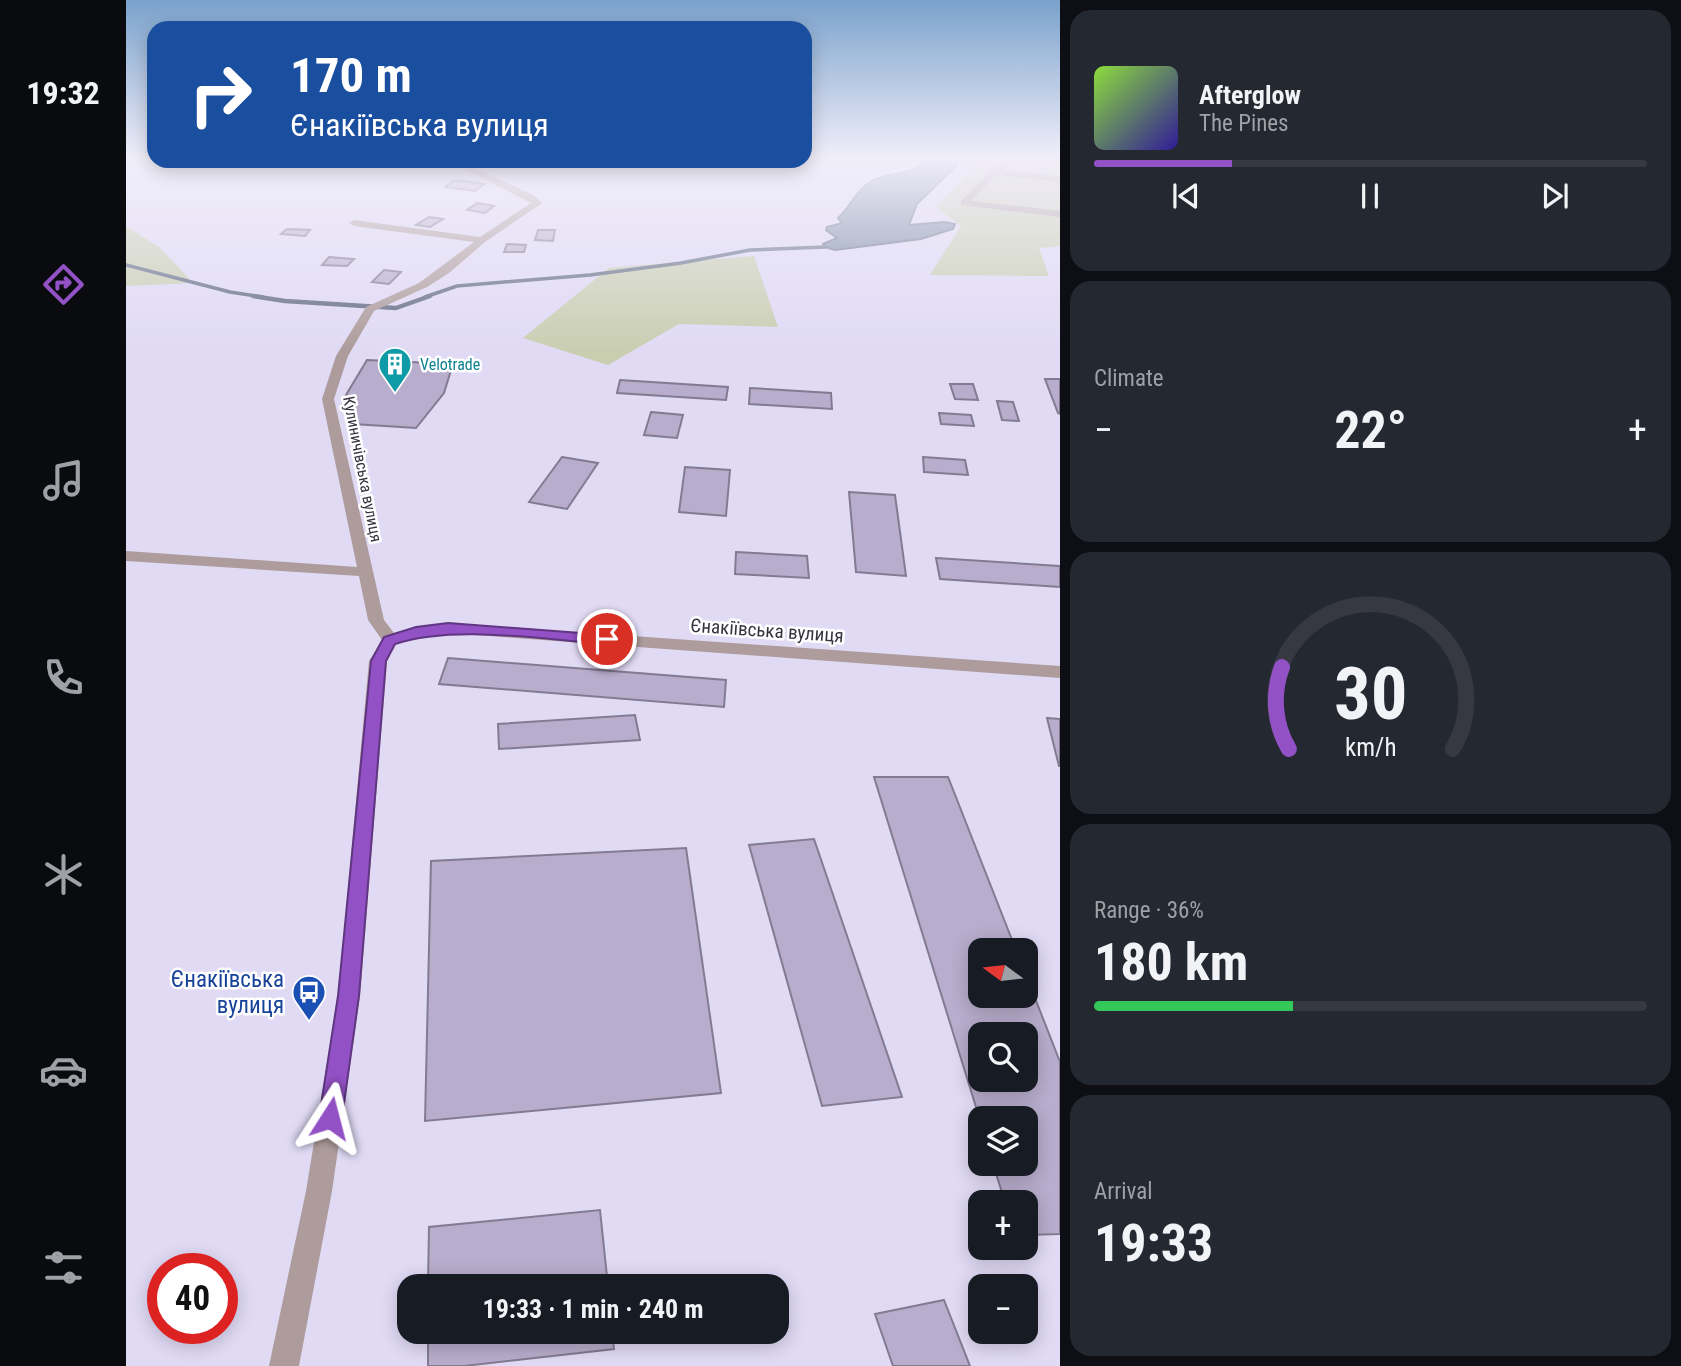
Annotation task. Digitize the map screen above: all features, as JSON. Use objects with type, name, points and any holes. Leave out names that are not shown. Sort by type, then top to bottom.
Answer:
[{"type":"street","name":"Кулиничівська вулиця","points":[[390,640],[376,620],[328,399],[342,356],[375,306],[423,285],[509,222]]},
{"type":"street","points":[[354,223],[482,240]]},
{"type":"street","points":[[126,556],[364,572]]},
{"type":"street","name":"Єнакіївська вулиця","points":[[390,640],[416,632],[448,628],[1060,672]]},
{"type":"street","points":[[284,1366],[319,1191],[349,996],[378,661],[390,640]]},
{"type":"green space","points":[[955,222],[1060,222],[1060,246],[1039,248],[1049,276],[930,275],[961,226]]},
{"type":"green space","points":[[126,226],[159,247],[193,283],[126,286]]},
{"type":"green space","points":[[754,256],[778,327],[679,324],[608,365],[523,338],[609,268]]},
{"type":"water","points":[[842,223],[955,224],[953,229],[921,239],[835,250],[825,247],[823,244],[837,238],[826,230],[827,227]]},
{"type":"building","points":[[421,222],[439,222],[430,227],[416,225]]},
{"type":"building","points":[[287,229],[310,230],[305,236],[281,234]]},
{"type":"building","points":[[538,230],[555,230],[553,241],[535,240]]},
{"type":"building","points":[[507,244],[526,245],[524,252],[504,252]]},
{"type":"building","points":[[329,257],[354,259],[347,266],[322,265]]},
{"type":"building","points":[[384,270],[401,272],[389,284],[372,282]]},
{"type":"building","name":"Velotrade","points":[[367,360],[453,364],[444,393],[416,428],[353,424],[346,395]]},
{"type":"building","points":[[1045,379],[1060,379],[1060,414],[1058,413]]},
{"type":"building","points":[[620,380],[728,387],[726,400],[617,393]]},
{"type":"building","points":[[950,384],[973,384],[978,400],[955,399]]},
{"type":"building","points":[[750,388],[831,393],[832,409],[749,404]]},
{"type":"building","points":[[997,401],[1013,402],[1019,421],[1002,420]]},
{"type":"building","points":[[651,412],[683,415],[677,438],[644,435]]},
{"type":"building","points":[[939,413],[971,415],[974,426],[941,424]]},
{"type":"building","points":[[562,457],[598,463],[567,509],[529,502]]},
{"type":"building","points":[[923,457],[965,460],[968,475],[924,472]]},
{"type":"building","points":[[685,467],[730,470],[726,516],[679,512]]},
{"type":"building","points":[[849,492],[895,495],[906,576],[856,572]]},
{"type":"building","points":[[736,552],[807,556],[809,578],[735,574]]},
{"type":"building","points":[[936,558],[1060,566],[1060,587],[940,579]]},
{"type":"building","points":[[448,658],[726,680],[724,707],[439,684]]},
{"type":"building","points":[[635,715],[640,740],[499,749],[498,724]]},
{"type":"building","points":[[1047,718],[1060,719],[1060,766],[1059,766]]},
{"type":"building","points":[[874,777],[948,777],[1011,938],[968,938],[968,1008],[1038,1008],[1038,1006],[1060,1062],[1060,1234],[1038,1235],[1038,1190],[1001,1190],[997,1176],[1038,1176],[1038,1106],[976,1106],[971,1092],[1038,1092],[1038,1022],[968,1022],[968,1081]]},
{"type":"building","points":[[814,839],[902,1097],[822,1106],[749,845]]},
{"type":"building","points":[[686,848],[721,1093],[425,1121],[431,861]]},
{"type":"building","points":[[600,1210],[607,1274],[428,1274],[429,1227]]},
{"type":"building","points":[[944,1300],[970,1366],[893,1366],[875,1314]]},
{"type":"building","points":[[428,1344],[613,1344],[614,1349],[464,1366],[428,1366]]},
{"type":"waterway","points":[[425,297],[457,286],[590,275],[681,263],[750,250],[825,247]]},
{"type":"waterway","points":[[126,265],[230,292],[263,297]]},
{"type":"waterway","points":[[253,296],[285,301],[396,308],[430,296]]},
{"type":"place","name":"Velotrade","points":[[395,394]]},
{"type":"place","name":"Єнакіївська вулиця","points":[[309,1022]]},
{"type":"route","points":[[330,1118],[349,996],[378,661],[390,640],[416,632],[448,628],[607,639]]}]
